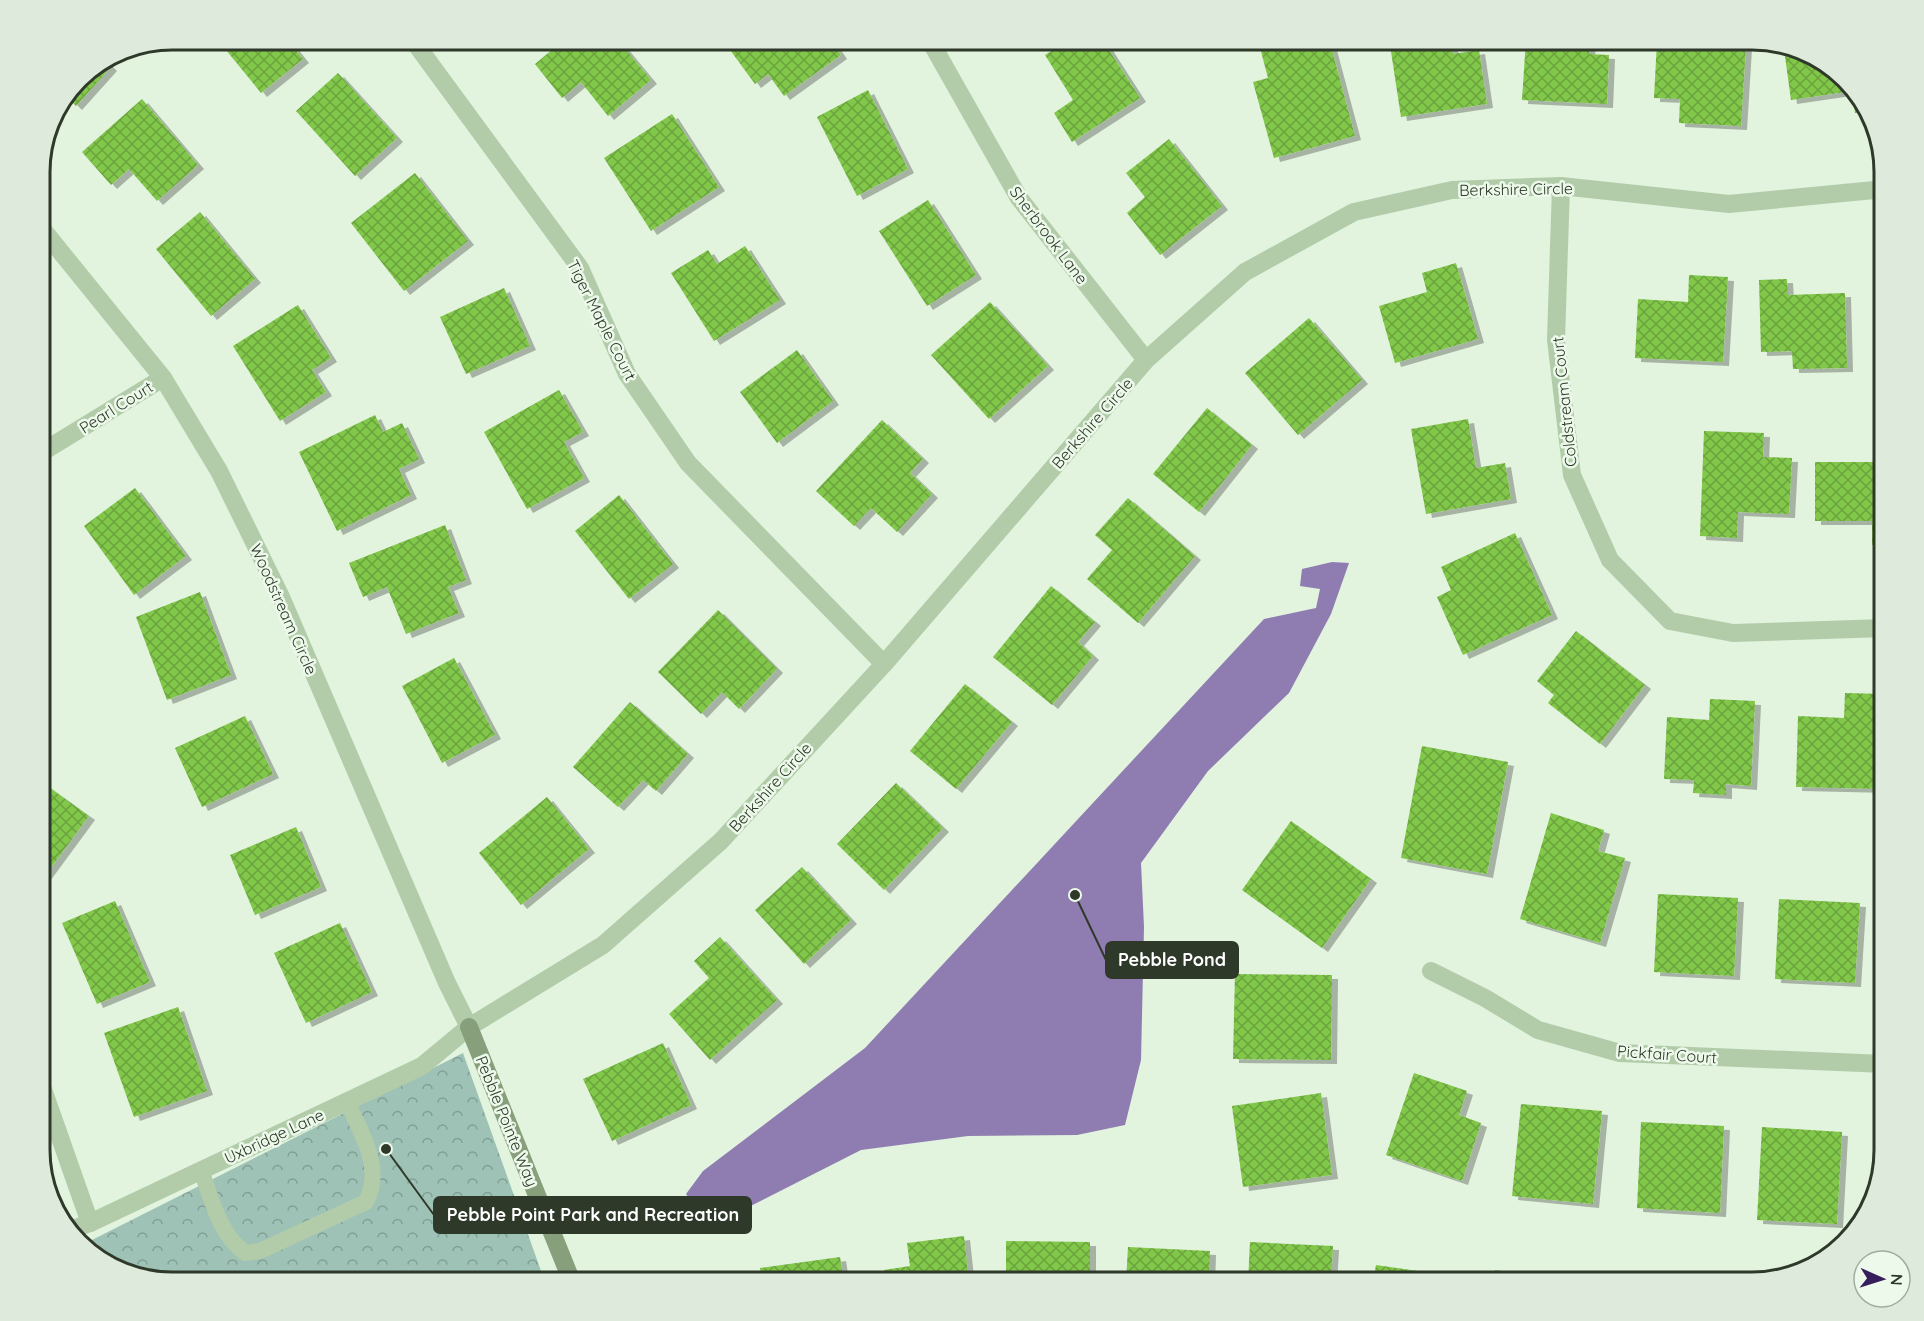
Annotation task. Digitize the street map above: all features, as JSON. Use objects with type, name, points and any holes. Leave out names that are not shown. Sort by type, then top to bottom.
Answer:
[{"type":"street","name":"Tiger Maple Court","points":[[420,50],[580,268],[627,374],[688,463],[884,664]]},
{"type":"street","name":"Sherbrook Lane","points":[[934,50],[1018,198],[1146,360]]},
{"type":"street","name":"Berkshire Circle","points":[[469,1027],[603,945],[721,841],[884,664],[1146,360],[1245,272],[1353,212],[1452,190],[1561,186],[1729,204],[1874,190]]},
{"type":"street","name":"Coldstream Court","points":[[1561,186],[1556,340],[1572,475],[1610,560],[1670,621],[1733,633],[1874,628]]},
{"type":"street","name":"Woodstream Circle","points":[[50,239],[162,378],[219,471],[281,597],[447,983],[469,1027]]},
{"type":"street","name":"Pearl Court","points":[[50,447],[162,378]]},
{"type":"street","name":"Pickfair Court","points":[[1431,971],[1485,998],[1538,1030],[1620,1053],[1874,1064]]},
{"type":"street","name":"Uxbridge Lane","points":[[78,1227],[422,1066],[469,1027]]},
{"type":"street","name":"Pebble Pointe Way","points":[[469,1027],[568,1272]]},
{"type":"street","points":[[50,1109],[90,1222]]},
{"type":"lane","points":[[201,1170],[224,1232],[234,1245],[245,1253],[260,1251],[366,1202],[371,1192],[372,1160],[347,1101]]},
{"type":"green space","points":[[463,1053],[541,1272],[172,1272],[132,1265],[104,1251],[91,1241]]},
{"type":"shaded area","points":[[1332,562],[1349,563],[1331,614],[1289,693],[1208,771],[1141,863],[1144,927],[1141,1060],[1125,1125],[1077,1135],[968,1136],[861,1150],[739,1212],[701,1213],[686,1194],[703,1171],[865,1048],[1264,619],[1316,608],[1320,589],[1300,586],[1302,569]]},
{"type":"building","points":[[226,50],[296,50],[303,59],[261,93]]},
{"type":"building","points":[[552,50],[626,50],[651,80],[608,116],[581,82],[562,98],[535,64]]},
{"type":"building","points":[[730,50],[838,50],[841,55],[784,96],[768,74],[755,84]]},
{"type":"building","points":[[1053,50],[1109,50],[1140,98],[1072,142],[1054,113],[1073,100],[1045,55]]},
{"type":"building","points":[[1261,50],[1332,50],[1355,136],[1274,158],[1253,82],[1268,78]]},
{"type":"building","points":[[1391,50],[1452,50],[1453,54],[1479,50],[1487,104],[1401,117]]},
{"type":"building","points":[[1525,50],[1589,50],[1589,54],[1609,55],[1607,104],[1522,100]]},
{"type":"building","points":[[1657,50],[1746,50],[1741,126],[1679,123],[1680,99],[1654,98]]},
{"type":"building","points":[[1785,54],[1820,70],[1845,92],[1791,100]]},
{"type":"building","points":[[110,66],[111,67],[76,106],[72,102],[80,91]]},
{"type":"building","points":[[338,73],[397,138],[355,176],[296,111]]},
{"type":"building","points":[[868,90],[908,169],[857,196],[817,117]]},
{"type":"building","points":[[142,99],[198,165],[157,201],[129,169],[111,185],[82,152]]},
{"type":"building","points":[[672,114],[719,187],[651,231],[604,158]]},
{"type":"building","points":[[1169,139],[1222,206],[1160,255],[1127,213],[1145,197],[1126,173]]},
{"type":"building","points":[[415,173],[468,241],[404,291],[351,223]]},
{"type":"building","points":[[928,200],[976,275],[927,306],[879,231]]},
{"type":"building","points":[[200,212],[255,279],[211,316],[156,249]]},
{"type":"building","points":[[745,246],[780,300],[714,341],[671,273],[708,250],[717,264]]},
{"type":"building","points":[[1456,263],[1478,339],[1395,363],[1379,306],[1427,292],[1422,273]]},
{"type":"building","points":[[1689,275],[1728,277],[1723,362],[1635,358],[1638,299],[1688,302]]},
{"type":"building","points":[[1787,279],[1788,295],[1845,293],[1847,368],[1793,369],[1792,351],[1761,352],[1759,280]]},
{"type":"building","points":[[504,288],[530,346],[466,374],[440,317]]},
{"type":"building","points":[[990,302],[1048,366],[989,419],[931,355]]},
{"type":"building","points":[[298,305],[331,358],[312,370],[326,392],[280,421],[233,346]]},
{"type":"building","points":[[1309,318],[1362,380],[1298,435],[1245,373]]},
{"type":"building","points":[[797,350],[833,401],[777,443],[740,392]]},
{"type":"building","points":[[559,390],[583,432],[564,442],[584,478],[527,509],[484,432]]},
{"type":"building","points":[[1207,408],[1252,445],[1199,512],[1153,474]]},
{"type":"building","points":[[375,415],[383,432],[402,423],[419,459],[399,469],[411,495],[337,531],[299,452]]},
{"type":"building","points":[[1468,419],[1476,468],[1505,463],[1511,499],[1426,514],[1411,429]]},
{"type":"building","points":[[882,420],[923,459],[910,473],[932,494],[897,532],[871,508],[854,526],[816,491]]},
{"type":"building","points":[[1704,431],[1764,433],[1763,457],[1792,458],[1789,514],[1738,512],[1737,538],[1700,536]]},
{"type":"building","points":[[1815,462],[1874,462],[1874,545],[1872,545],[1872,521],[1815,521]]},
{"type":"building","points":[[135,488],[186,556],[134,595],[84,526]]},
{"type":"building","points":[[619,495],[673,564],[629,599],[575,531]]},
{"type":"building","points":[[1128,498],[1195,556],[1138,623],[1087,579],[1112,550],[1095,535]]},
{"type":"building","points":[[445,525],[466,580],[448,587],[459,613],[406,634],[387,587],[363,597],[349,563]]},
{"type":"building","points":[[1515,533],[1552,615],[1463,655],[1437,597],[1451,590],[1441,567]]},
{"type":"building","points":[[1051,586],[1095,622],[1078,642],[1093,656],[1052,705],[993,657]]},
{"type":"building","points":[[200,592],[231,675],[167,700],[136,617]]},
{"type":"building","points":[[718,610],[777,669],[739,709],[722,692],[701,714],[658,672]]},
{"type":"building","points":[[1576,631],[1645,685],[1600,744],[1548,703],[1554,695],[1537,681]]},
{"type":"building","points":[[454,658],[495,735],[442,763],[402,686]]},
{"type":"building","points":[[965,684],[1012,722],[956,789],[910,751]]},
{"type":"building","points":[[1845,693],[1874,694],[1874,789],[1796,787],[1798,716],[1844,718]]},
{"type":"building","points":[[1710,699],[1755,701],[1751,786],[1726,784],[1726,795],[1693,793],[1694,780],[1664,779],[1667,717],[1709,720]]},
{"type":"building","points":[[630,702],[688,754],[656,791],[643,780],[618,807],[573,767]]},
{"type":"building","points":[[245,716],[273,774],[202,807],[175,748]]},
{"type":"building","points":[[1422,746],[1508,762],[1487,874],[1401,858]]},
{"type":"building","points":[[896,783],[943,828],[884,890],[837,844]]},
{"type":"building","points":[[50,788],[89,816],[50,869]]},
{"type":"building","points":[[547,797],[589,849],[521,905],[479,853]]},
{"type":"building","points":[[1551,813],[1604,830],[1598,851],[1625,858],[1600,943],[1520,919]]},
{"type":"building","points":[[1291,821],[1371,879],[1322,948],[1242,890]]},
{"type":"building","points":[[296,827],[321,887],[255,915],[230,855]]},
{"type":"building","points":[[802,867],[851,920],[804,964],[755,910]]},
{"type":"building","points":[[1658,894],[1738,898],[1734,976],[1654,972]]},
{"type":"building","points":[[1779,899],[1860,903],[1855,983],[1775,979]]},
{"type":"building","points":[[115,901],[150,982],[97,1004],[62,923]]},
{"type":"building","points":[[340,923],[372,992],[306,1023],[274,953]]},
{"type":"building","points":[[720,937],[777,1000],[710,1060],[669,1014],[709,978],[694,961]]},
{"type":"building","points":[[1235,974],[1332,975],[1331,1060],[1233,1059]]},
{"type":"building","points":[[178,1007],[207,1091],[134,1117],[104,1033]]},
{"type":"building","points":[[663,1043],[691,1105],[612,1141],[583,1079]]},
{"type":"building","points":[[1414,1073],[1467,1091],[1459,1115],[1481,1123],[1462,1181],[1386,1155]]},
{"type":"building","points":[[1321,1093],[1332,1175],[1243,1187],[1232,1106]]},
{"type":"building","points":[[1521,1104],[1602,1111],[1593,1204],[1512,1196]]},
{"type":"building","points":[[1641,1122],[1724,1126],[1720,1213],[1637,1208]]},
{"type":"building","points":[[1762,1127],[1842,1132],[1837,1224],[1757,1220]]},
{"type":"building","points":[[964,1236],[968,1272],[884,1272],[884,1270],[910,1266],[907,1243]]},
{"type":"building","points":[[1006,1241],[1090,1242],[1090,1272],[1006,1272]]},
{"type":"building","points":[[1250,1242],[1333,1246],[1332,1272],[1248,1272]]},
{"type":"building","points":[[1128,1247],[1210,1251],[1209,1272],[1127,1272]]},
{"type":"building","points":[[840,1257],[842,1272],[761,1272],[760,1268]]},
{"type":"building","points":[[1376,1265],[1425,1272],[1375,1272]]},
{"type":"place","name":"Pebble Pond","points":[[1075,895]]},
{"type":"place","name":"Pebble Point Park and Recreation","points":[[386,1149]]}]
